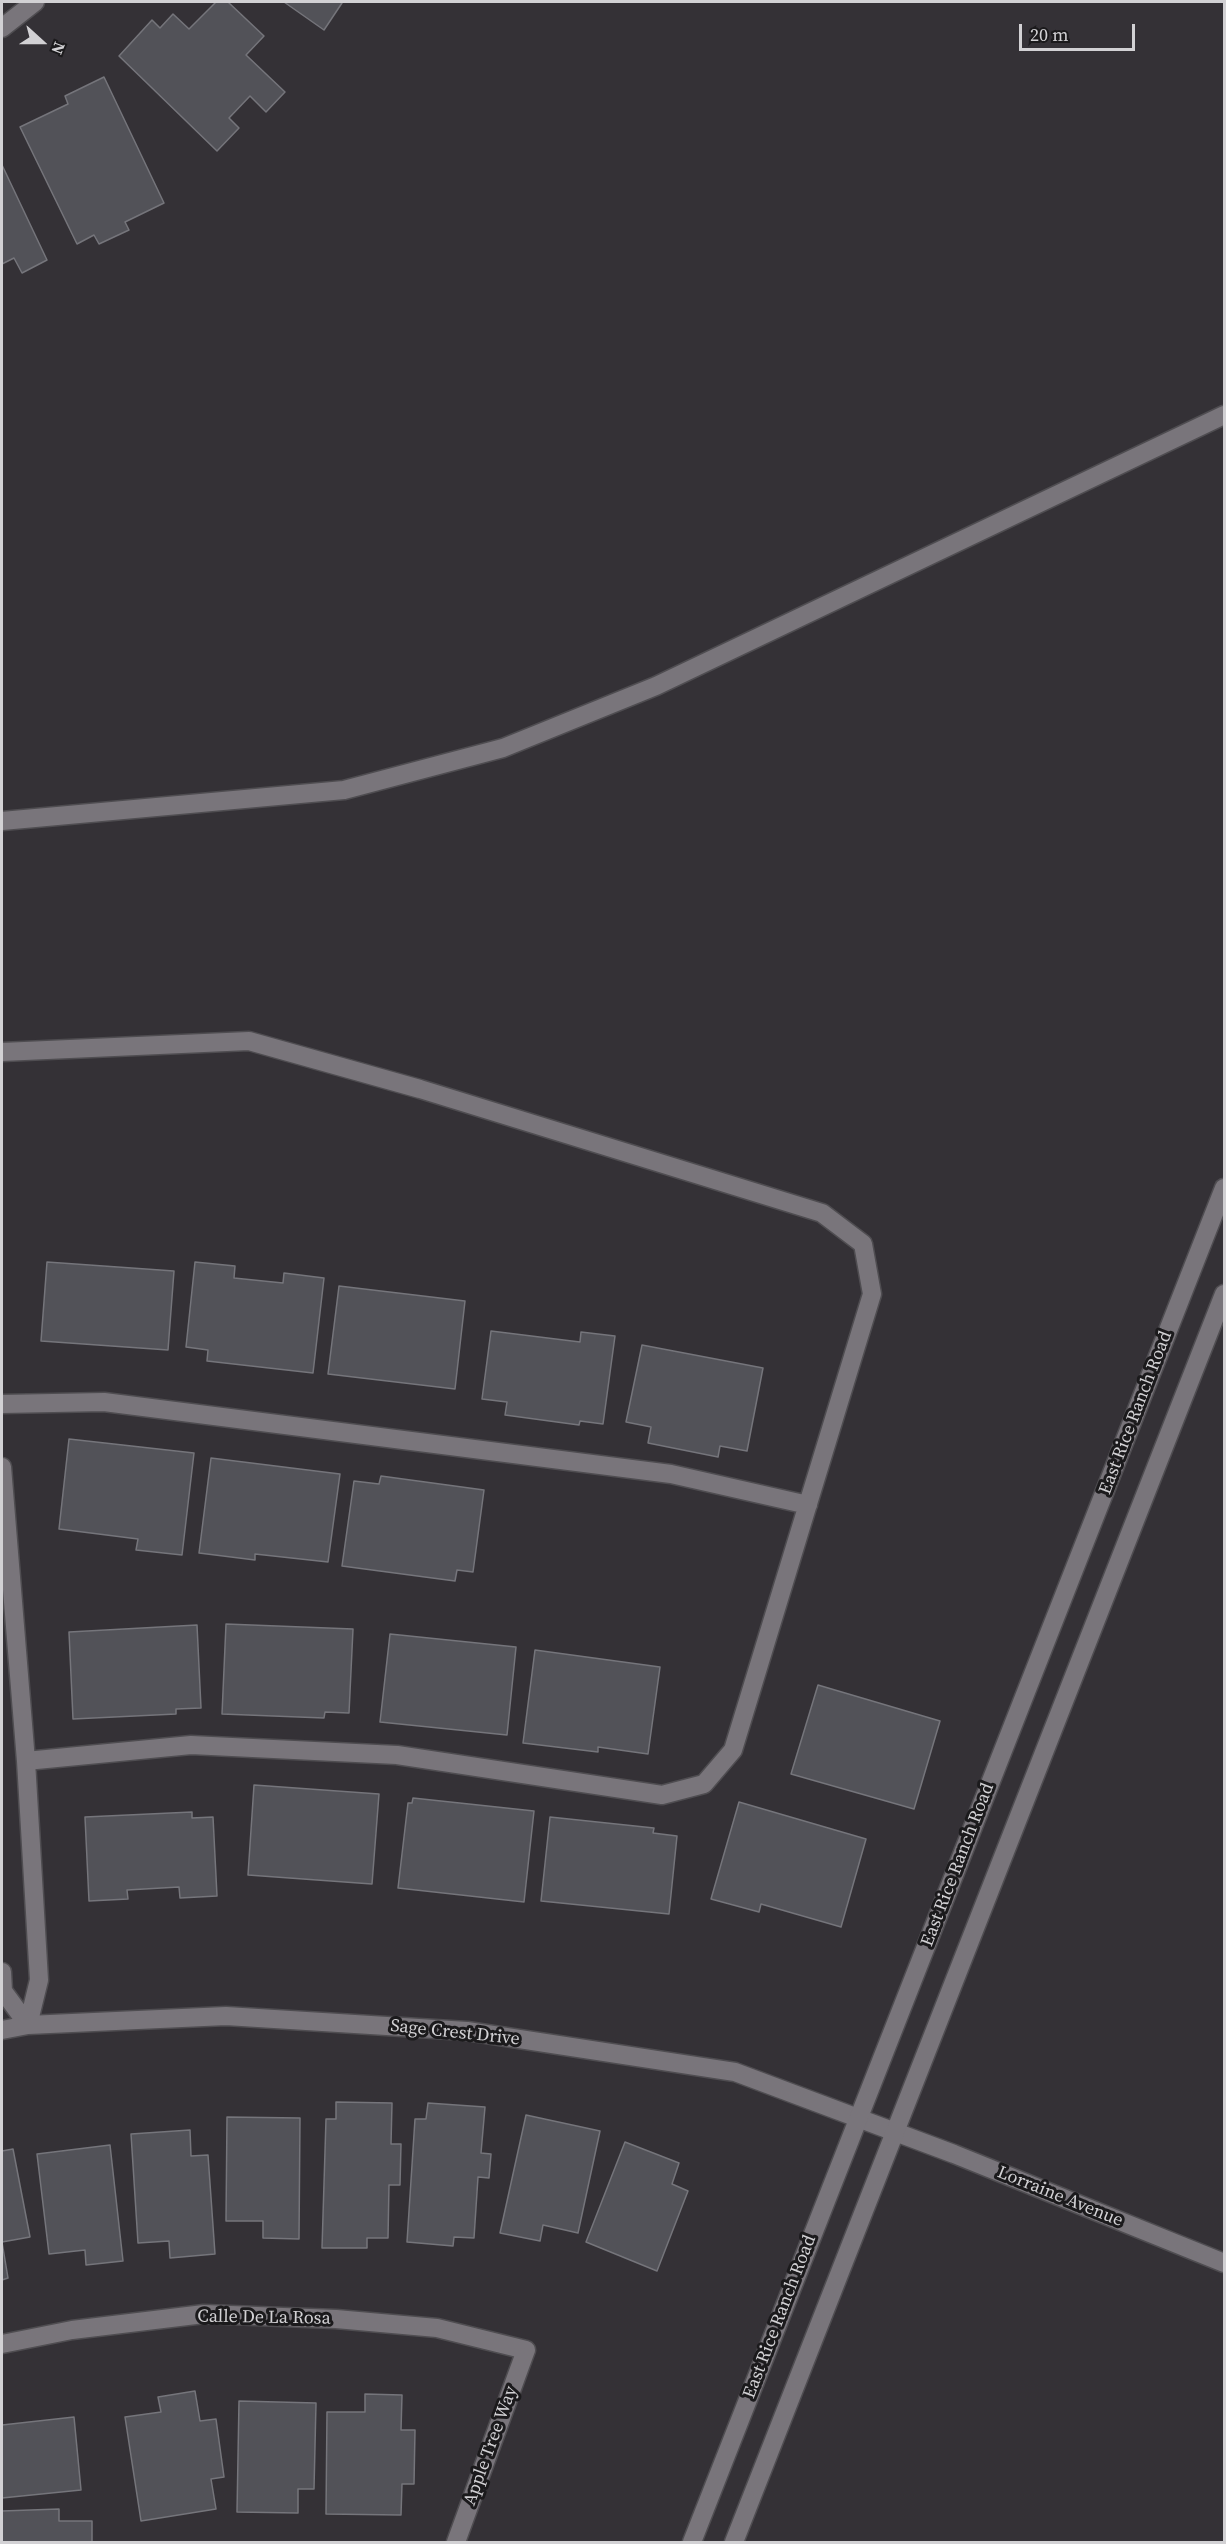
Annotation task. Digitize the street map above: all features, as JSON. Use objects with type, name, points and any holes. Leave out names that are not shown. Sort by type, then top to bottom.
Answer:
[{"type":"street","points":[[2,28],[35,2]]},
{"type":"street","points":[[2,821],[344,790],[503,748],[656,686],[1224,415]]},
{"type":"street","points":[[2,1052],[249,1041],[420,1089],[822,1213],[863,1244],[872,1294],[733,1750],[704,1784],[662,1795],[397,1755],[191,1744],[26,1761]]},
{"type":"street","name":"East Rice Ranch Road","points":[[692,2542],[1224,1188]]},
{"type":"street","points":[[734,2542],[1224,1294]]},
{"type":"street","points":[[2,1404],[104,1402],[671,1474],[808,1505]]},
{"type":"street","points":[[2,1467],[26,1761],[39,1980],[28,2025]]},
{"type":"street","points":[[2,1972],[3,1991],[28,2025]]},
{"type":"street","name":"Sage Crest Drive","points":[[2,2030],[28,2025],[226,2016],[467,2031],[735,2072],[895,2132]]},
{"type":"street","name":"Lorraine Avenue","points":[[895,2132],[1224,2264]]},
{"type":"street","name":"Calle De La Rosa","points":[[2,2344],[72,2330],[204,2314],[336,2319],[438,2328],[526,2350]]},
{"type":"street","name":"Apple Tree Way","points":[[456,2542],[526,2350]]},
{"type":"building","points":[[216,2],[228,2],[264,36],[246,55],[285,92],[266,112],[250,96],[229,118],[239,128],[217,151],[119,56],[152,20],[160,28],[173,14],[189,29]]},
{"type":"building","points":[[284,2],[340,2],[342,3],[324,30]]},
{"type":"building","points":[[104,77],[164,203],[125,222],[129,230],[99,244],[94,235],[77,244],[20,127],[68,104],[65,96]]},
{"type":"building","points":[[2,165],[47,260],[22,273],[14,258],[2,264]]},
{"type":"building","points":[[47,1262],[174,1271],[168,1350],[41,1341]]},
{"type":"building","points":[[195,1262],[235,1266],[234,1278],[283,1283],[284,1273],[324,1278],[313,1373],[207,1361],[208,1350],[186,1347]]},
{"type":"building","points":[[339,1286],[465,1301],[455,1389],[328,1374]]},
{"type":"building","points":[[491,1331],[580,1342],[581,1332],[615,1336],[603,1424],[580,1421],[579,1425],[505,1415],[507,1402],[482,1399]]},
{"type":"building","points":[[642,1345],[763,1368],[747,1451],[720,1446],[718,1457],[648,1443],[651,1427],[626,1422]]},
{"type":"building","points":[[69,1439],[194,1453],[182,1555],[136,1550],[138,1539],[59,1529]]},
{"type":"building","points":[[211,1458],[340,1474],[328,1562],[255,1554],[255,1560],[199,1553]]},
{"type":"building","points":[[381,1476],[484,1490],[473,1572],[457,1570],[455,1581],[342,1566],[354,1481],[379,1484]]},
{"type":"building","points":[[226,1624],[353,1629],[349,1713],[325,1712],[324,1718],[222,1714]]},
{"type":"building","points":[[197,1625],[201,1708],[176,1709],[176,1714],[73,1719],[69,1632]]},
{"type":"building","points":[[390,1634],[516,1647],[507,1735],[380,1722]]},
{"type":"building","points":[[535,1650],[660,1667],[648,1754],[598,1747],[598,1752],[523,1743]]},
{"type":"building","points":[[818,1685],[940,1721],[914,1809],[791,1774]]},
{"type":"building","points":[[254,1785],[379,1794],[372,1884],[248,1875]]},
{"type":"building","points":[[413,1798],[534,1811],[524,1902],[398,1888],[408,1803],[412,1803]]},
{"type":"building","points":[[739,1802],[866,1839],[841,1927],[761,1904],[759,1912],[711,1899]]},
{"type":"building","points":[[192,1812],[192,1818],[213,1817],[217,1896],[180,1898],[179,1887],[127,1890],[128,1899],[89,1901],[85,1817]]},
{"type":"building","points":[[550,1817],[654,1828],[653,1833],[677,1836],[669,1914],[541,1901]]},
{"type":"building","points":[[336,2102],[392,2103],[391,2144],[401,2144],[400,2185],[389,2185],[388,2238],[367,2238],[367,2248],[322,2248],[326,2119],[336,2119]]},
{"type":"building","points":[[428,2103],[485,2107],[481,2153],[491,2154],[489,2178],[478,2177],[474,2238],[454,2237],[453,2246],[407,2242],[415,2119],[426,2119]]},
{"type":"building","points":[[526,2115],[600,2131],[578,2233],[543,2225],[540,2241],[500,2233]]},
{"type":"building","points":[[227,2117],[300,2118],[299,2239],[263,2238],[263,2221],[226,2221]]},
{"type":"building","points":[[190,2130],[191,2156],[208,2155],[215,2254],[170,2258],[169,2241],[138,2243],[131,2134]]},
{"type":"building","points":[[625,2142],[679,2163],[672,2184],[688,2191],[657,2271],[586,2242]]},
{"type":"building","points":[[110,2145],[123,2261],[86,2265],[85,2250],[49,2254],[37,2154]]},
{"type":"building","points":[[13,2149],[30,2237],[2,2242],[2,2151]]},
{"type":"building","points":[[2,2242],[8,2278],[2,2280]]},
{"type":"building","points":[[195,2391],[200,2421],[216,2419],[224,2477],[211,2479],[216,2509],[141,2521],[125,2417],[161,2412],[158,2397]]},
{"type":"building","points":[[365,2394],[402,2395],[401,2430],[415,2430],[414,2484],[402,2484],[401,2515],[326,2514],[327,2412],[365,2412]]},
{"type":"building","points":[[239,2401],[316,2403],[314,2489],[298,2489],[298,2513],[237,2512]]},
{"type":"building","points":[[74,2417],[81,2490],[2,2498],[2,2425]]},
{"type":"building","points":[[59,2509],[59,2521],[92,2521],[92,2542],[2,2542],[2,2511]]}]
